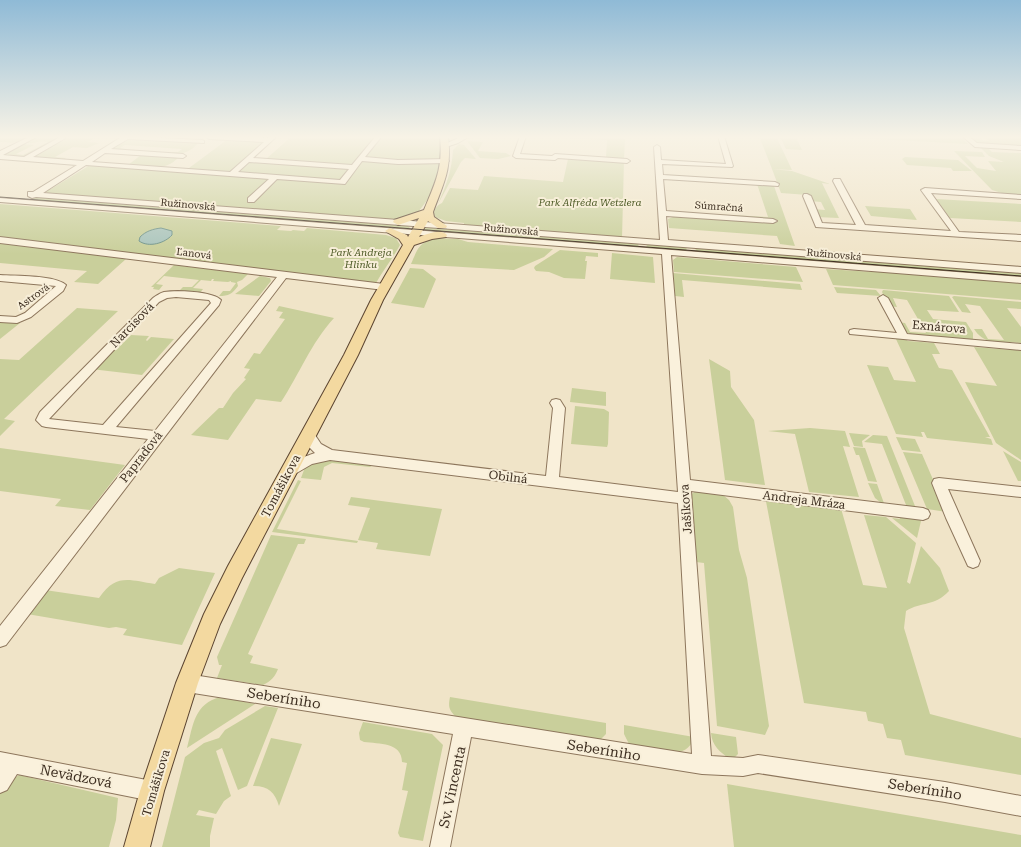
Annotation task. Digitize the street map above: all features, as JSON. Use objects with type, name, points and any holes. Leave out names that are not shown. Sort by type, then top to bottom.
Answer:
[{"type":"main road","name":"Tomášikova","points":[[137,847],[152,791],[188,683],[211,621],[235,572],[351,355],[384,287],[428,212],[443,176]]},
{"type":"main road","points":[[390,231],[403,237],[408,244],[431,236],[442,230],[430,218],[428,212],[398,222]]},
{"type":"street","points":[[22,202],[64,176]]},
{"type":"street","points":[[254,176],[342,182],[347,176]]},
{"type":"street","points":[[251,200],[275,177]]},
{"type":"street","points":[[664,243],[660,177],[775,184]]},
{"type":"street","points":[[837,181],[862,228]]},
{"type":"street","points":[[957,234],[925,190],[1021,197]]},
{"type":"street","name":"Ružinovská","points":[[0,192],[398,222],[418,228]]},
{"type":"street","points":[[807,196],[818,225],[1021,238]]},
{"type":"street","name":"Ružinovská","points":[[0,200],[390,231],[418,228],[666,252],[1021,280]]},
{"type":"street","name":"Súmračná","points":[[662,213],[773,222]]},
{"type":"street","name":"Ružinovská","points":[[442,230],[664,243],[1021,270]]},
{"type":"street","name":"Ľanová","points":[[0,240],[384,287]]},
{"type":"street","name":"Jašíkova","points":[[666,252],[685,492],[702,765]]},
{"type":"street","name":"Papraďová","points":[[0,639],[283,275]]},
{"type":"street","name":"Astrová","points":[[0,278],[51,282],[61,285],[60,290],[28,315],[17,320],[0,319]]},
{"type":"street","name":"Narcisová","points":[[106,430],[216,303],[216,300],[211,297],[176,294],[165,295],[156,300],[44,415],[42,420],[46,423],[106,430],[158,436]]},
{"type":"street","points":[[883,298],[904,337]]},
{"type":"street","name":"Exnárova","points":[[854,332],[1021,347]]},
{"type":"street","points":[[552,482],[559,408],[556,403]]},
{"type":"street","name":"Obilná","points":[[309,435],[314,446],[320,451],[330,455],[552,482],[685,492]]},
{"type":"street","name":"Obilná","points":[[288,473],[305,461],[316,457],[330,455]]},
{"type":"street","points":[[973,560],[953,518],[939,483],[1021,492]]},
{"type":"street","name":"Andreja Mráza","points":[[685,492],[923,514]]},
{"type":"street","name":"Seberíniho","points":[[188,683],[702,765],[743,767],[758,764],[945,792],[1021,806]]},
{"type":"street","name":"Sv. Vincenta","points":[[440,847],[464,727]]},
{"type":"street","points":[[0,783],[6,763]]},
{"type":"street","name":"Nevädzová","points":[[6,763],[152,791]]},
{"type":"green space","points":[[73,176],[438,176],[431,195],[416,215],[398,220],[47,193],[45,191],[47,189],[51,189]]},
{"type":"green space","points":[[449,176],[454,176],[438,204],[444,191]]},
{"type":"green space","name":"Park Alfréda Wetzlera","points":[[484,176],[563,182],[564,176],[624,176],[622,238],[477,227],[464,223],[446,221],[435,217],[434,215],[436,208],[442,203],[450,188],[478,190]]},
{"type":"green space","points":[[774,176],[805,176],[830,184],[822,183],[839,218],[816,217],[813,209],[825,210],[821,202],[810,201],[808,195],[781,193]]},
{"type":"green space","points":[[978,176],[1021,176],[1021,195],[1005,194],[992,190]]},
{"type":"green space","points":[[757,184],[774,186],[795,246],[780,244],[777,236],[669,228],[668,219],[673,217],[673,212],[768,217]]},
{"type":"green space","points":[[34,196],[407,225],[410,228],[404,230],[28,201]]},
{"type":"green space","points":[[936,199],[1021,204],[1021,222],[950,218]]},
{"type":"green space","name":"Park Andreja Hlinku","points":[[0,204],[281,226],[277,230],[304,231],[307,228],[386,235],[396,238],[400,245],[376,283],[370,283],[0,238]]},
{"type":"green space","points":[[865,206],[910,209],[917,220],[871,216]]},
{"type":"green space","points":[[428,226],[635,242],[639,245],[635,248],[422,231],[422,229]]},
{"type":"green space","points":[[437,238],[553,249],[544,257],[514,270],[411,264],[420,246]]},
{"type":"green space","points":[[0,243],[126,259],[98,284],[74,282],[87,271],[0,263]]},
{"type":"green space","points":[[649,244],[685,247],[687,249],[685,251],[649,249],[646,246]]},
{"type":"green space","points":[[698,248],[1021,272],[1021,278],[701,253],[695,250]]},
{"type":"green space","points":[[560,250],[598,253],[598,257],[586,256],[585,261],[587,261],[585,279],[564,278],[549,272],[536,271],[534,268],[535,266]]},
{"type":"green space","points":[[612,253],[653,257],[655,283],[610,279]]},
{"type":"green space","points":[[677,257],[796,267],[803,282],[674,272],[673,260]]},
{"type":"green space","points":[[174,265],[248,274],[242,280],[237,282],[238,286],[234,291],[225,296],[219,296],[223,291],[230,291],[236,283],[231,281],[213,281],[214,279],[211,281],[201,280],[193,288],[203,289],[199,294],[178,292],[183,287],[192,287],[199,280],[164,276],[156,284],[163,285],[159,290],[153,289],[154,287],[151,287]]},
{"type":"green space","points":[[410,268],[423,269],[436,279],[424,308],[391,303]]},
{"type":"green space","points":[[826,269],[873,272],[874,270],[1021,282],[1021,300],[833,285]]},
{"type":"green space","points":[[673,273],[800,284],[802,290],[682,280],[684,297],[675,296]]},
{"type":"green space","points":[[260,276],[270,278],[271,281],[259,296],[235,294]]},
{"type":"green space","points":[[834,287],[876,290],[881,296],[837,293]]},
{"type":"green space","points":[[883,290],[949,296],[959,312],[927,310],[933,319],[966,322],[973,333],[973,339],[911,335],[898,322],[905,323],[910,332],[926,333],[907,300],[893,298],[897,307],[889,306],[882,292]]},
{"type":"green space","points":[[952,297],[1021,302],[1021,309],[1007,308],[1021,327],[1021,343],[1011,342],[1012,345],[986,340],[974,329],[982,329],[988,339],[1004,340],[980,306],[965,304],[971,313],[962,312]]},
{"type":"green space","points":[[279,306],[334,318],[312,348],[281,402],[256,399],[228,440],[191,435],[219,408],[223,408],[233,393],[246,379],[244,378],[250,369],[244,368],[254,353],[260,354],[285,319],[279,318],[283,312],[276,311]]},
{"type":"green space","points":[[77,308],[118,311],[4,419],[15,421],[0,436],[0,359],[19,360]]},
{"type":"green space","points":[[0,321],[20,323],[0,339]]},
{"type":"green space","points":[[131,335],[149,336],[146,340],[147,341],[151,337],[174,339],[142,375],[91,369],[113,345],[120,346]]},
{"type":"green space","points":[[895,337],[904,338],[908,341],[934,343],[940,354],[932,354],[939,368],[952,370],[990,437],[985,437],[991,439],[993,445],[927,438],[924,432],[921,432],[923,437],[896,434],[867,365],[888,367],[894,380],[916,382]]},
{"type":"green space","points":[[974,347],[1013,350],[1008,347],[1021,350],[1021,460],[996,443],[965,382],[997,386]]},
{"type":"green space","points":[[709,359],[730,371],[731,387],[754,420],[765,485],[725,480]]},
{"type":"green space","points":[[572,388],[606,392],[606,406],[570,402]]},
{"type":"green space","points":[[575,406],[604,409],[609,412],[607,447],[571,444]]},
{"type":"green space","points":[[810,428],[845,431],[850,447],[843,446],[859,497],[809,492],[795,434],[768,431]]},
{"type":"green space","points":[[849,433],[870,435],[862,441],[863,447],[854,446]]},
{"type":"green space","points":[[873,435],[887,436],[917,511],[908,510],[882,444],[864,442]]},
{"type":"green space","points":[[896,437],[915,439],[921,452],[902,450]]},
{"type":"green space","points":[[853,447],[865,448],[877,482],[868,481],[859,455],[856,455]]},
{"type":"green space","points":[[0,448],[125,465],[90,510],[55,506],[61,499],[0,491]]},
{"type":"green space","points":[[1003,451],[1021,462],[1021,481],[1018,481]]},
{"type":"green space","points":[[903,452],[922,454],[947,512],[927,509]]},
{"type":"green space","points":[[319,458],[373,465],[370,467],[332,463],[324,467],[321,480],[301,478],[307,462]]},
{"type":"green space","points":[[298,480],[301,481],[277,529],[358,541],[357,543],[272,532]]},
{"type":"green space","points":[[868,483],[877,484],[885,506],[875,498]]},
{"type":"green space","points":[[696,491],[723,495],[729,500],[733,507],[739,550],[747,578],[769,726],[765,735],[717,726],[704,563],[696,562],[690,495]]},
{"type":"green space","points":[[765,496],[840,505],[863,585],[887,588],[864,515],[886,517],[916,543],[907,582],[910,584],[921,546],[940,568],[949,591],[944,596],[933,602],[917,606],[906,611],[904,628],[930,714],[1021,738],[1021,775],[905,755],[901,740],[887,738],[883,724],[868,721],[866,712],[804,703]]},
{"type":"green space","points":[[351,497],[442,509],[430,556],[376,549],[378,543],[358,540],[370,508],[348,505]]},
{"type":"green space","points":[[898,514],[919,516],[921,521],[917,538],[892,518],[900,519]]},
{"type":"green space","points":[[271,535],[306,539],[304,544],[298,544],[248,654],[253,656],[250,663],[278,669],[276,674],[263,685],[217,678],[222,665],[219,665],[217,657]]},
{"type":"green space","points":[[179,568],[215,573],[182,645],[123,635],[127,629],[116,627],[109,628],[27,614],[45,590],[99,598],[105,590],[117,582],[130,580],[155,584],[159,578]]},
{"type":"green space","points":[[221,697],[255,704],[187,748],[193,724],[200,710],[205,704]]},
{"type":"green space","points":[[450,697],[606,723],[606,734],[599,741],[456,717],[450,708]]},
{"type":"green space","points":[[265,706],[278,708],[247,786],[238,790],[222,748],[216,751],[231,796],[224,801],[216,814],[199,810],[196,815],[214,818],[210,836],[210,847],[162,847],[185,757],[204,743],[219,738],[225,730]]},
{"type":"green space","points":[[363,722],[432,734],[443,745],[423,841],[400,837],[398,833],[408,791],[402,790],[407,763],[402,762],[401,755],[394,747],[360,740],[359,733]]},
{"type":"green space","points":[[624,725],[694,737],[690,746],[684,750],[675,753],[656,751],[629,744],[624,734]]},
{"type":"green space","points":[[711,733],[736,737],[738,754],[730,759],[723,754],[713,742]]},
{"type":"green space","points":[[271,738],[302,744],[279,806],[275,797],[270,791],[263,787],[253,786]]},
{"type":"green space","points":[[19,775],[118,798],[116,820],[109,847],[0,847],[0,794],[9,781]]},
{"type":"green space","points":[[727,784],[1021,835],[1021,847],[734,847]]},
{"type":"water","points":[[161,228],[172,231],[172,235],[157,244],[147,244],[139,241],[140,237],[145,233]]},
{"type":"tram line","points":[[0,197],[1021,276]]}]
